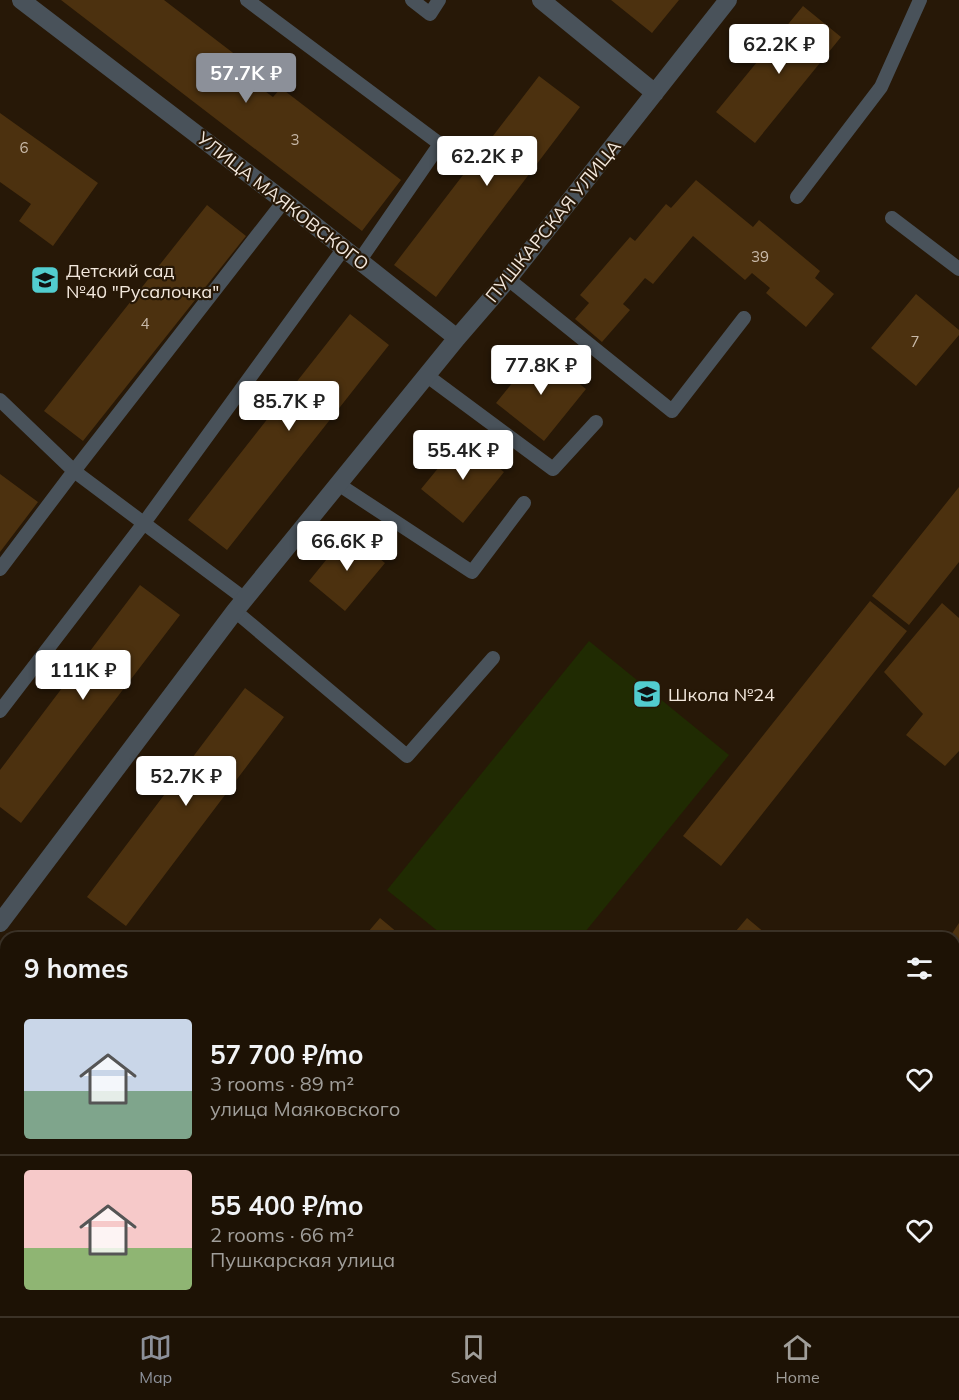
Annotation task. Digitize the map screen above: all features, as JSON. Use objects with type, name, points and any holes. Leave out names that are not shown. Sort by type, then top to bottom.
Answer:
[{"type":"street","name":"УЛИЦА МАЯКОВСКОГО","points":[[21,0],[360,260],[456,338]]},
{"type":"street","points":[[541,0],[655,93]]},
{"type":"street","name":"ПУШКАРСКАЯ УЛИЦА","points":[[0,923],[240,605],[456,338],[508,279],[728,0]]},
{"type":"lane","points":[[247,0],[440,144],[360,260]]},
{"type":"lane","points":[[412,0],[430,14],[439,0]]},
{"type":"lane","points":[[797,197],[881,87],[920,0]]},
{"type":"lane","points":[[0,569],[284,201]]},
{"type":"lane","points":[[892,218],[959,269]]},
{"type":"lane","points":[[0,711],[144,523],[344,248]]},
{"type":"lane","points":[[508,279],[672,411],[744,318]]},
{"type":"lane","points":[[426,375],[553,469],[596,422]]},
{"type":"lane","points":[[0,400],[74,471],[144,523],[240,605],[407,756],[493,658]]},
{"type":"lane","points":[[338,484],[472,572],[524,503]]},
{"type":"green space","points":[[589,641],[729,755],[585,932],[439,932],[387,890]]},
{"type":"building","points":[[61,0],[164,0],[258,72],[251,81],[273,97],[281,88],[401,180],[362,231]]},
{"type":"building","points":[[611,0],[679,0],[652,33]]},
{"type":"building","points":[[803,6],[841,37],[755,143],[716,112]]},
{"type":"building","points":[[539,76],[580,107],[436,297],[394,265]]},
{"type":"building","points":[[0,113],[98,183],[53,246],[19,221],[31,204],[0,182]]},
{"type":"building","points":[[696,180],[753,227],[759,220],[820,271],[815,278],[834,294],[806,327],[766,293],[770,288],[752,273],[745,280],[693,236],[653,284],[645,278],[623,304],[630,310],[602,342],[575,319],[589,303],[580,295],[630,237],[635,241],[666,204],[671,208]]},
{"type":"building","points":[[207,205],[246,236],[83,441],[44,411]]},
{"type":"building","points":[[916,294],[959,330],[959,335],[916,386],[871,348]]},
{"type":"building","points":[[350,314],[389,345],[227,550],[188,520]]},
{"type":"building","points":[[538,351],[586,389],[544,441],[496,403]]},
{"type":"building","points":[[462,439],[504,472],[463,523],[421,489]]},
{"type":"building","points":[[0,474],[38,502],[0,552]]},
{"type":"building","points":[[959,487],[959,562],[909,625],[872,596]]},
{"type":"building","points":[[348,533],[385,563],[345,611],[309,581]]},
{"type":"building","points":[[140,585],[180,615],[21,823],[0,807],[0,770]]},
{"type":"building","points":[[870,601],[907,631],[721,866],[683,836]]},
{"type":"building","points":[[942,603],[959,618],[959,751],[945,766],[906,735],[923,714],[884,672]]},
{"type":"building","points":[[245,688],[284,717],[126,926],[87,897]]},
{"type":"building","points":[[380,918],[397,932],[368,932]]},
{"type":"building","points":[[747,918],[764,932],[735,932]]},
{"type":"building","points":[[959,923],[959,932],[953,932]]},
{"type":"place","name":"Детский сад №40 \"Русалочка\"","points":[[45,280]]},
{"type":"place","name":"Школа №24","points":[[647,694]]}]
